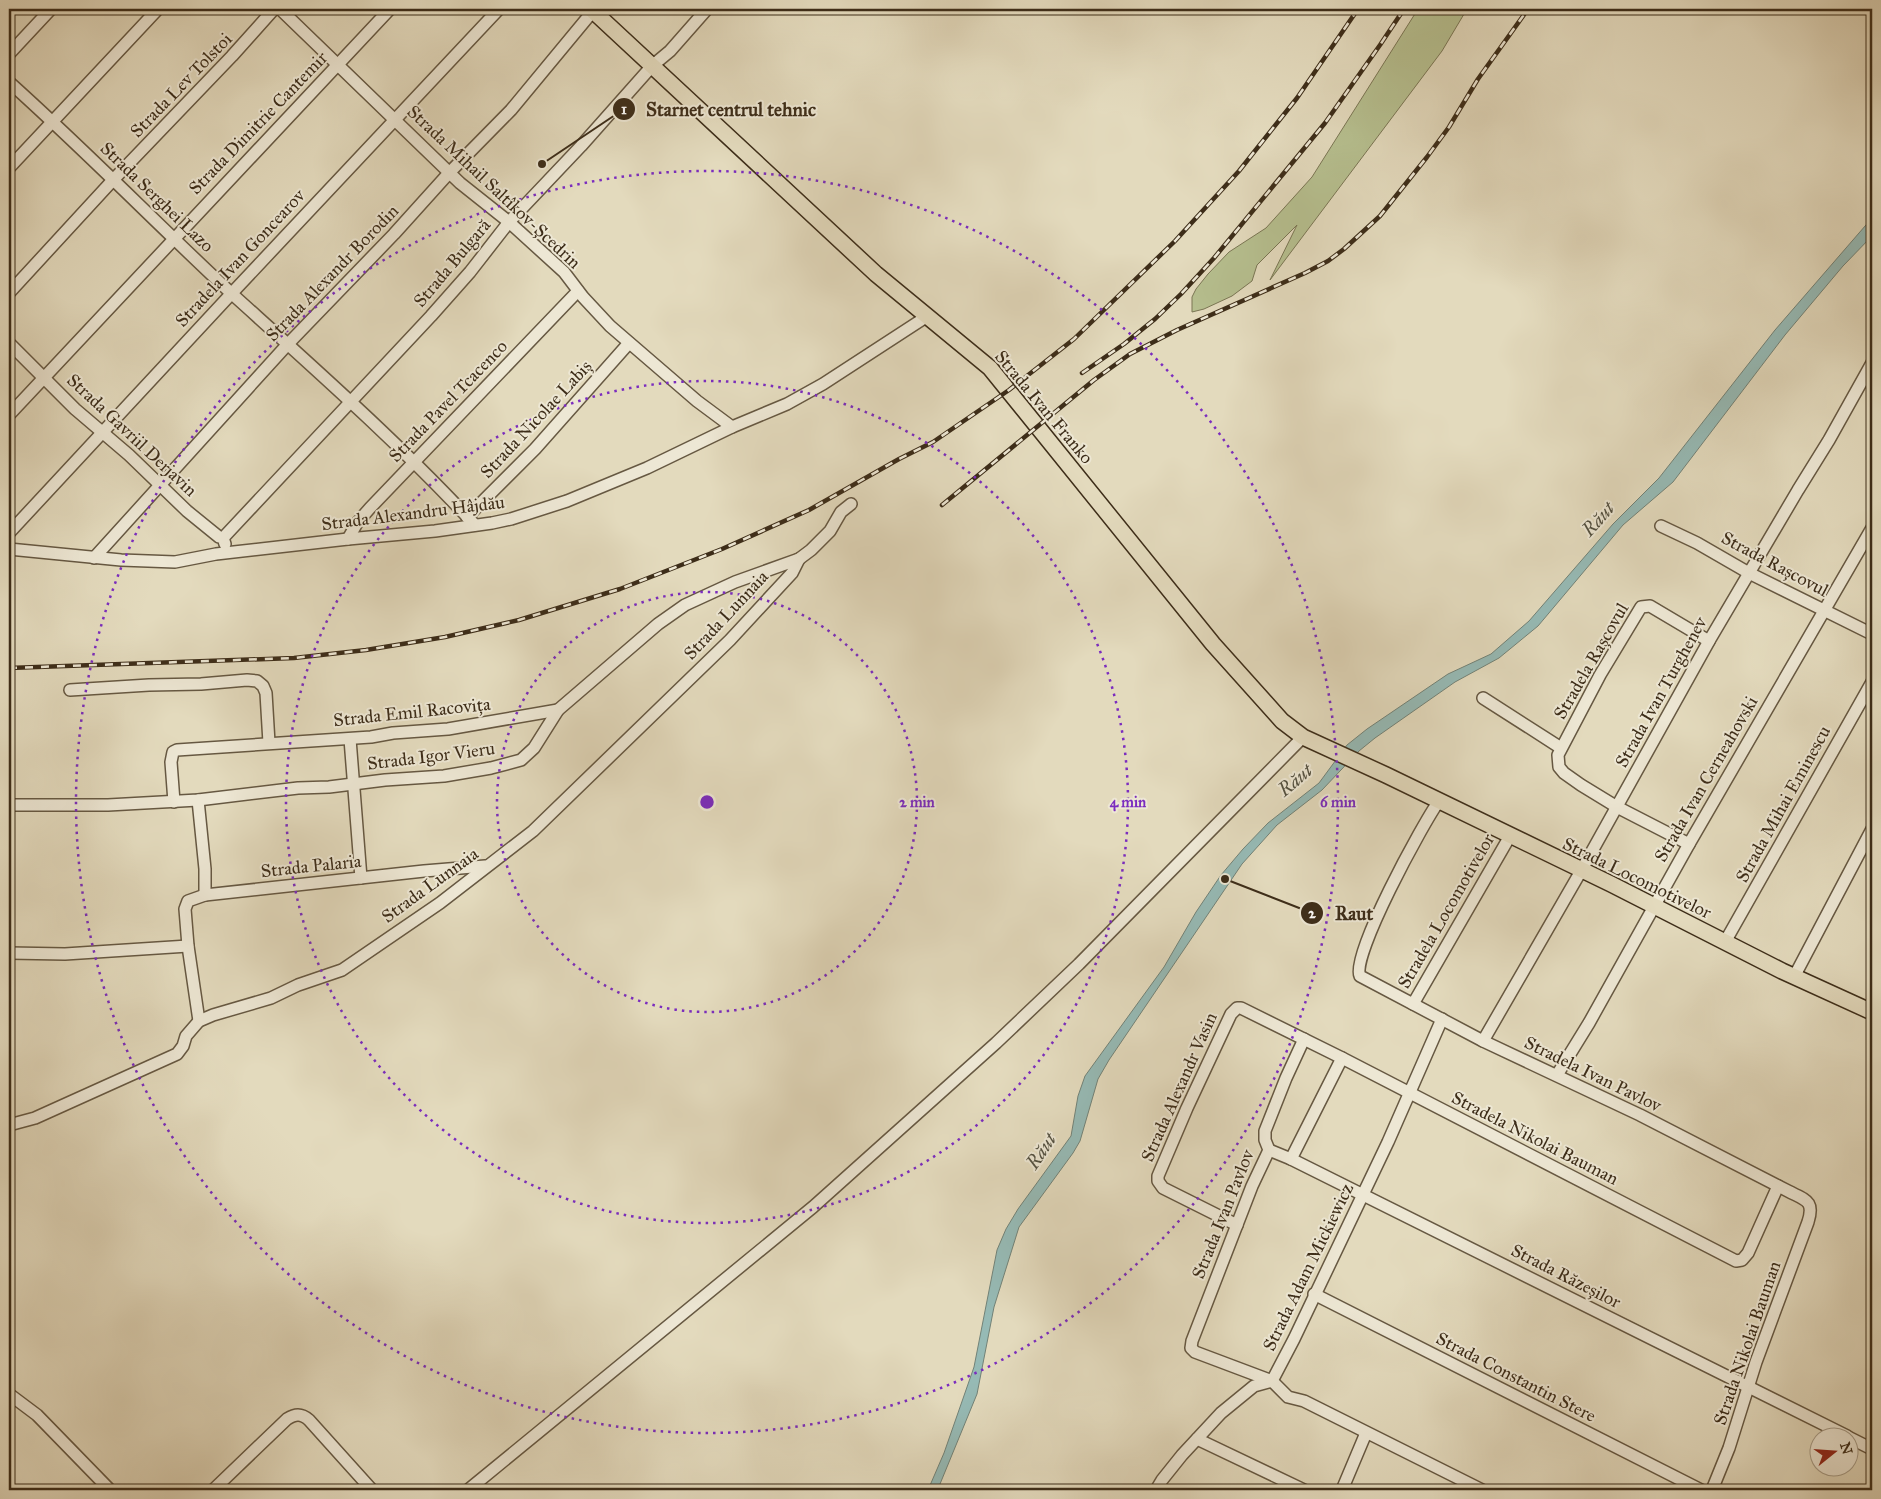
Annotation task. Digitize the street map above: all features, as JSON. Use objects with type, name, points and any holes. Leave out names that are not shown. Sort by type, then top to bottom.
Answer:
[{"type":"main road","name":"Strada Ivan Franko","points":[[592,10],[876,274],[990,368],[1212,644],[1282,721],[1303,737],[1386,775]]},
{"type":"main road","name":"Strada Locomotivelor","points":[[1386,775],[1654,906],[1794,977],[1872,1012]]},
{"type":"street","points":[[9,54],[51,9]]},
{"type":"street","points":[[9,168],[158,9]]},
{"type":"street","name":"Strada Lev Tolstoi","points":[[9,293],[274,9]]},
{"type":"street","name":"Strada Mihail Saltîkov-Șcedrin","points":[[280,9],[449,173],[510,222],[564,272],[602,318],[629,343],[697,401],[732,427]]},
{"type":"street","name":"Strada Dimitrie Cantemir","points":[[9,414],[390,9]]},
{"type":"street","name":"Stradela Ivan Goncearov","points":[[9,533],[394,119],[499,9]]},
{"type":"street","name":"Strada Bulgară","points":[[223,538],[470,272],[510,222],[652,66],[670,51],[707,9]]},
{"type":"street","name":"Strada Alexandr Borodin","points":[[94,558],[287,345],[511,110],[592,10]]},
{"type":"street","name":"Strada Serghei Lazo","points":[[9,82],[287,345],[350,402],[455,502],[471,521]]},
{"type":"street","name":"Strada Pavel Tcacenco","points":[[348,538],[365,513],[578,291]]},
{"type":"street","name":"Strada Alexandru Hâjdău","points":[[9,549],[94,558],[175,562],[226,553],[471,521],[511,519],[567,501],[678,455],[732,427],[787,404],[823,384],[926,317]]},
{"type":"street","name":"Strada Gavriil Derjavin","points":[[9,343],[76,409],[187,510],[219,538],[223,538]]},
{"type":"street","name":"Strada Nicolae Labiș","points":[[471,521],[629,343]]},
{"type":"street","name":"Strada Ivan Turghenev","points":[[1483,1041],[1581,871],[1708,642],[1829,440],[1872,363]]},
{"type":"street","name":"Strada Igor Vieru","points":[[9,805],[108,806],[198,800],[298,788],[329,788],[444,776],[491,768],[521,760],[534,748],[558,710],[651,629],[685,605],[735,582],[799,559],[830,531],[841,512],[851,504]]},
{"type":"street","name":"Strada Rașcovul","points":[[1661,526],[1872,634]]},
{"type":"street","name":"Strada Ivan Cerneahovski","points":[[1557,1075],[1589,1024],[1689,844],[1872,528]]},
{"type":"street","points":[[223,538],[226,553]]},
{"type":"street","name":"Strada Lunnaia","points":[[199,1021],[271,998],[298,985],[342,970],[440,903],[533,830],[667,702],[730,640],[792,573],[799,559]]},
{"type":"street","name":"Stradela Rașcovul","points":[[1689,844],[1593,794],[1564,773],[1557,761],[1561,748],[1600,675],[1641,607],[1650,606],[1708,642]]},
{"type":"street","points":[[70,690],[257,681],[263,686],[266,693],[270,742]]},
{"type":"street","name":"Strada Mihai Eminescu","points":[[1725,942],[1872,682]]},
{"type":"street","name":"Stradela Rașcovul","points":[[1483,698],[1561,748]]},
{"type":"street","name":"Strada Emil Racovița","points":[[174,802],[171,762],[173,752],[183,749],[270,742],[350,739],[448,729],[558,710]]},
{"type":"street","points":[[468,1490],[813,1207],[996,1043],[1098,945],[1303,737]]},
{"type":"street","points":[[350,739],[361,878]]},
{"type":"street","points":[[198,800],[205,869],[205,895]]},
{"type":"street","name":"Stradela Ivan Pavlov","points":[[1439,801],[1429,815],[1384,900],[1363,953],[1358,969],[1359,975],[1483,1041],[1640,1115],[1778,1186],[1806,1201],[1811,1206]]},
{"type":"street","points":[[1794,977],[1872,829]]},
{"type":"street","name":"Stradela Locomotivelor","points":[[1413,1004],[1510,836]]},
{"type":"street","name":"Strada Palaria","points":[[199,1021],[188,946],[185,906],[188,901],[205,895],[485,866]]},
{"type":"street","points":[[9,953],[65,954],[188,946]]},
{"type":"street","name":"Stradela Nikolai Bauman","points":[[1237,1008],[1241,1008],[1342,1058],[1736,1261],[1742,1260],[1748,1253],[1778,1186]]},
{"type":"street","name":"Strada Alexandr Vasin","points":[[1237,1008],[1231,1014],[1187,1108],[1158,1176],[1158,1181],[1163,1188],[1237,1225]]},
{"type":"street","name":"Strada Adam Mickiewicz","points":[[1272,1381],[1294,1339],[1410,1093],[1442,1019]]},
{"type":"street","points":[[9,1124],[35,1118],[177,1054],[183,1046],[186,1036],[199,1021]]},
{"type":"street","name":"Strada Ivan Pavlov","points":[[1272,1381],[1195,1352],[1191,1348],[1196,1329],[1252,1186],[1269,1150],[1265,1140],[1265,1131],[1304,1039]]},
{"type":"street","points":[[1291,1159],[1342,1058]]},
{"type":"street","name":"Strada Răzeșilor","points":[[1269,1150],[1362,1194],[1826,1426]]},
{"type":"street","name":"Strada Nikolai Bauman","points":[[1712,1490],[1729,1448],[1756,1362],[1808,1222],[1811,1206]]},
{"type":"street","name":"Strada Constantin Stere","points":[[1314,1294],[1701,1490]]},
{"type":"street","points":[[1156,1490],[1162,1480],[1221,1413],[1246,1392],[1261,1383],[1272,1381],[1288,1397],[1304,1401],[1476,1489]]},
{"type":"street","points":[[9,1394],[37,1415],[110,1490]]},
{"type":"street","points":[[213,1490],[287,1419],[298,1414],[309,1420],[372,1490]]},
{"type":"street","points":[[1342,1490],[1366,1432]]},
{"type":"street","points":[[1197,1439],[1304,1490]]},
{"type":"street","name":"Strada Răzeșilor","points":[[1858,1442],[1872,1449]]},
{"type":"green space","points":[[1418,9],[1467,9],[1442,51],[1270,280],[1297,225],[1257,265],[1252,281],[1232,296],[1204,309],[1192,312],[1192,297],[1208,274],[1229,252],[1266,228],[1312,177]]},
{"type":"water","points":[[1872,218],[1872,236],[1843,266],[1785,335],[1673,482],[1623,525],[1538,626],[1499,658],[1455,682],[1375,738],[1359,751],[1322,790],[1277,825],[1242,864],[1109,1060],[1098,1079],[1080,1141],[1019,1227],[994,1307],[977,1394],[940,1484],[936,1490],[928,1490],[944,1453],[974,1367],[997,1250],[1006,1229],[1018,1209],[1071,1136],[1078,1096],[1085,1076],[1164,967],[1196,912],[1221,875],[1268,823],[1319,783],[1347,745],[1367,729],[1448,674],[1491,654],[1529,621],[1613,524],[1659,478],[1775,330]]},
{"type":"railway","points":[[9,668],[294,658],[366,650],[445,637],[519,620],[620,589],[722,549],[809,510],[933,442],[1009,390],[1074,339],[1175,241],[1239,171],[1297,98],[1358,9]]},
{"type":"railway","points":[[1082,373],[1124,344],[1155,319],[1214,258],[1325,123],[1404,9]]},
{"type":"railway","points":[[942,505],[1094,380],[1130,354],[1177,330],[1305,273],[1328,261],[1344,249],[1380,216],[1427,157],[1449,127],[1478,79],[1528,9]]},
{"type":"place","name":"Starnet centrul tehnic","points":[[542,164]]},
{"type":"place","name":"Raut","points":[[1225,879]]},
{"type":"water label","name":"Răut","points":[[1598,519]]},
{"type":"water label","name":"Răut","points":[[1295,780]]},
{"type":"water label","name":"Răut","points":[[1041,1151]]}]
